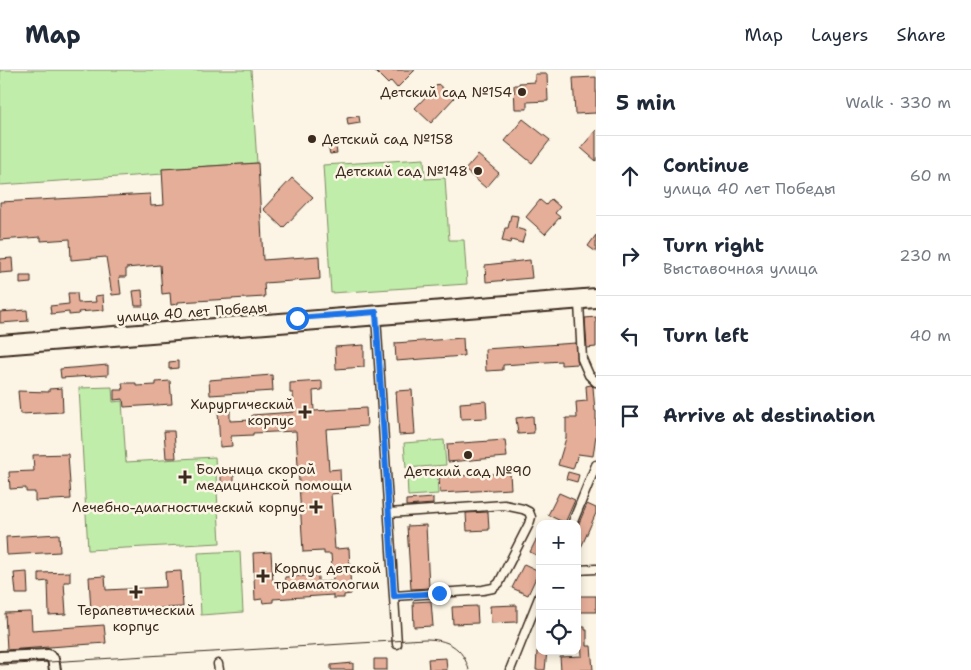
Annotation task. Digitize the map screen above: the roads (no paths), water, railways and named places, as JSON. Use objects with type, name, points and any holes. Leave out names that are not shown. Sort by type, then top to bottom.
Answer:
[{"type":"main road","name":"улица 40 лет Победы","points":[[0,349],[376,316],[596,294]]},
{"type":"main road","name":"улица 40 лет Победы","points":[[0,341],[596,302]]},
{"type":"main road","points":[[0,657],[48,655],[53,659],[55,670]]},
{"type":"street","points":[[579,303],[582,359],[589,375],[596,382]]},
{"type":"street","points":[[376,316],[397,644]]},
{"type":"street","points":[[574,520],[596,465]]},
{"type":"street","points":[[389,513],[504,506],[523,508],[531,516],[529,524],[499,583],[493,588],[468,592],[394,596]]},
{"type":"street","points":[[581,570],[596,569]]},
{"type":"street","points":[[510,670],[536,602]]},
{"type":"tram line","points":[[0,665],[433,639],[447,643],[458,650],[463,655],[469,670]]},
{"type":"place","name":"Детский сад №154","points":[[522,92]]},
{"type":"place","name":"Детский сад №158","points":[[312,139]]},
{"type":"place","name":"Детский сад №148","points":[[478,171]]},
{"type":"place","name":"Хирургический корпус","points":[[305,412]]},
{"type":"place","name":"Детский сад №90","points":[[468,455]]},
{"type":"place","name":"Больница скорой медицинской помощи","points":[[185,477]]},
{"type":"place","name":"Лечебно-диагностический корпус","points":[[316,507]]},
{"type":"place","name":"Корпус детской травматологии","points":[[263,576]]},
{"type":"place","name":"Терапевтический корпус","points":[[136,592]]}]
